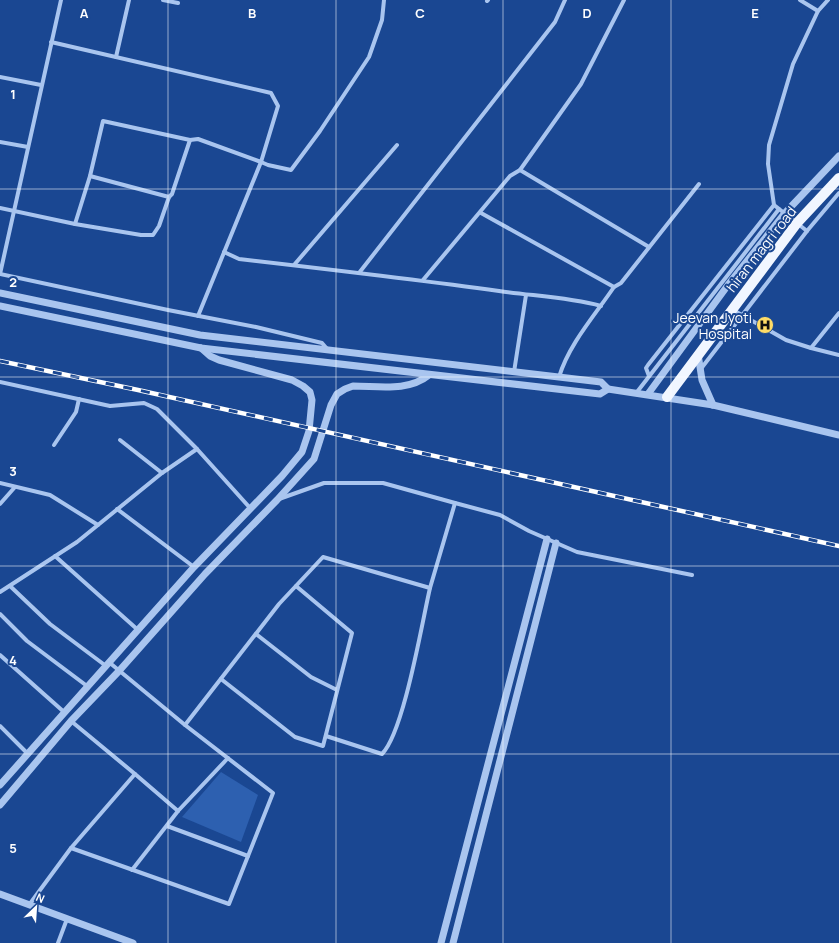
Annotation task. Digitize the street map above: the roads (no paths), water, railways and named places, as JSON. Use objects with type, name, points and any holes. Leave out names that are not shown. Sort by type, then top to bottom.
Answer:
[{"type":"main road","name":"hiran magri road","points":[[667,397],[731,309],[797,223],[839,178]]},
{"type":"street","points":[[60,0],[0,274],[299,337],[322,344],[330,351]]},
{"type":"street","points":[[116,57],[129,0]]},
{"type":"street","points":[[163,0],[178,3]]},
{"type":"street","points":[[75,224],[90,176],[103,121],[190,140],[198,139],[268,165],[290,170],[320,131],[369,57],[382,20],[384,0]]},
{"type":"street","points":[[359,273],[555,22],[565,0]]},
{"type":"street","points":[[422,280],[510,176],[520,170],[581,84],[624,0]]},
{"type":"street","points":[[800,0],[818,11]]},
{"type":"street","points":[[807,231],[774,205],[768,164],[769,145],[793,64],[818,11],[828,0]]},
{"type":"street","points":[[51,42],[271,93],[278,106],[261,162],[198,316]]},
{"type":"street","points":[[0,77],[41,85]]},
{"type":"street","points":[[0,208],[75,224],[141,235],[154,235],[159,226],[169,197],[172,194],[190,140]]},
{"type":"street","points":[[0,142],[28,147]]},
{"type":"street","points":[[294,265],[397,145]]},
{"type":"street","points":[[637,392],[782,211],[839,156]]},
{"type":"street","points":[[520,170],[649,247]]},
{"type":"street","points":[[90,176],[169,197]]},
{"type":"street","points":[[559,378],[562,367],[573,346],[614,287],[620,283],[699,184]]},
{"type":"street","points":[[700,370],[807,231],[839,193]]},
{"type":"street","points":[[649,376],[646,368],[648,365],[774,205]]},
{"type":"street","points":[[648,394],[782,211]]},
{"type":"street","points":[[480,213],[614,287]]},
{"type":"street","points":[[224,252],[239,259],[577,300],[601,306]]},
{"type":"street","points":[[0,293],[200,335],[601,382],[608,389]]},
{"type":"street","points":[[514,372],[526,295]]},
{"type":"street","points":[[0,306],[201,348],[600,394],[608,389],[637,392],[713,405],[839,435]]},
{"type":"street","points":[[731,309],[786,340],[839,356]]},
{"type":"street","points":[[811,348],[839,314]]},
{"type":"street","points":[[0,785],[86,686],[108,665],[194,567],[251,509],[302,452],[309,431],[312,400],[310,392],[292,380],[219,360],[210,356],[201,348]]},
{"type":"street","points":[[698,354],[700,370],[706,392],[713,405]]},
{"type":"street","points":[[0,805],[72,721],[120,671],[204,574],[277,500],[314,459],[337,394],[344,389],[353,386],[410,386],[420,382],[429,375]]},
{"type":"street","points":[[0,382],[110,406],[144,404],[157,409],[197,449],[251,509]]},
{"type":"street","points":[[54,445],[76,412],[79,400]]},
{"type":"street","points":[[120,440],[162,473]]},
{"type":"street","points":[[0,592],[56,556],[98,525],[162,473],[197,449]]},
{"type":"street","points":[[0,483],[50,495],[98,525]]},
{"type":"street","points":[[277,500],[324,483],[383,483],[455,504],[500,515],[547,539],[577,552],[692,575]]},
{"type":"street","points":[[0,504],[15,487]]},
{"type":"street","points":[[326,736],[382,754],[388,748],[404,703],[430,588],[455,504]]},
{"type":"street","points":[[117,509],[194,567]]},
{"type":"street","points":[[441,943],[547,539]]},
{"type":"street","points":[[453,943],[556,543]]},
{"type":"street","points":[[56,556],[138,630]]},
{"type":"street","points":[[185,725],[256,634],[296,586],[323,557],[430,588]]},
{"type":"street","points":[[10,586],[50,624],[108,665],[120,671],[185,725],[273,793],[229,904],[71,848]]},
{"type":"street","points":[[220,679],[295,737],[323,746],[352,633],[296,586]]},
{"type":"street","points":[[0,614],[27,641],[86,686]]},
{"type":"street","points":[[256,634],[311,677],[337,690]]},
{"type":"street","points":[[0,655],[64,712]]},
{"type":"street","points":[[72,721],[178,811]]},
{"type":"street","points":[[0,726],[27,753]]},
{"type":"street","points":[[132,870],[178,811],[228,758]]},
{"type":"street","points":[[29,905],[71,848],[135,774]]},
{"type":"street","points":[[167,826],[248,856]]},
{"type":"street","points":[[0,894],[123,941],[132,943]]},
{"type":"street","points":[[58,943],[67,919]]},
{"type":"railway","points":[[0,361],[138,390],[839,546]]},
{"type":"place","name":"Jeevan Jyoti Hospital","points":[[765,325]]}]
